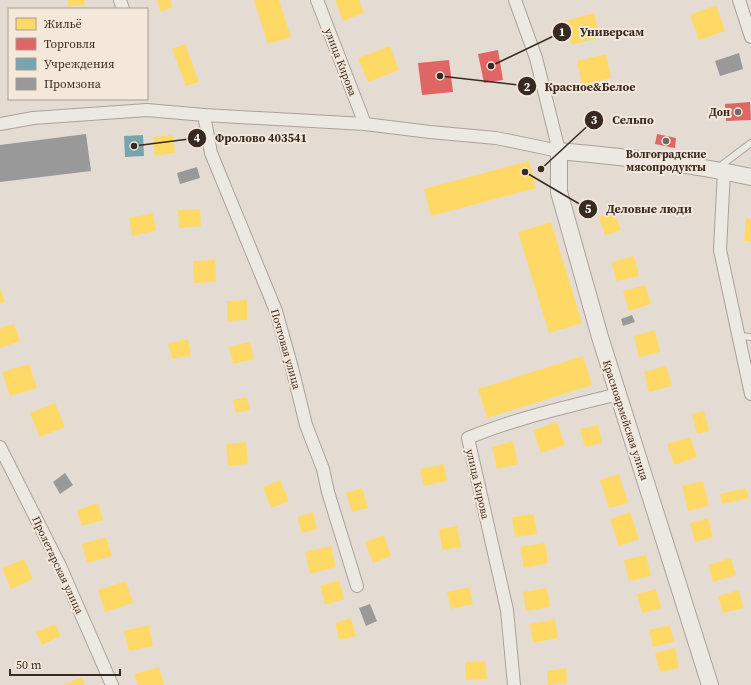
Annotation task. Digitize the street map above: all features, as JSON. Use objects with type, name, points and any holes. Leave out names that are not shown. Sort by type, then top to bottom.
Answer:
[{"type":"street","name":"улица Кирова","points":[[317,0],[365,124]]},
{"type":"street","points":[[515,0],[536,58],[559,151]]},
{"type":"street","points":[[739,0],[751,37]]},
{"type":"street","points":[[0,124],[33,118],[146,104],[204,115],[365,124],[496,138],[559,151],[639,159],[720,170],[751,177]]},
{"type":"street","name":"Почтовая улица","points":[[204,115],[211,153],[276,311],[306,425],[323,470],[328,492],[357,586]]},
{"type":"street","name":"Красноармейская улица","points":[[559,151],[558,192],[600,337],[710,685]]},
{"type":"street","points":[[720,170],[720,250],[751,394]]},
{"type":"street","name":"улица Кирова","points":[[514,685],[507,610],[468,438],[487,430],[547,412],[618,394]]},
{"type":"street","name":"Пролетарская улица","points":[[0,447],[60,566],[112,685]]},
{"type":"lane","points":[[720,170],[751,143]]},
{"type":"lane","points":[[738,336],[751,337]]},
{"type":"building: Жильё","points":[[68,0],[84,0],[85,5],[68,6]]},
{"type":"building: Жильё","points":[[157,0],[170,0],[173,7],[161,12]]},
{"type":"building: Жильё","points":[[279,0],[291,37],[268,44],[254,1]]},
{"type":"building: Жильё","points":[[335,0],[359,0],[364,13],[343,21]]},
{"type":"building: Жильё","points":[[716,5],[725,31],[699,40],[690,15]]},
{"type":"building: Жильё","points":[[594,13],[600,37],[572,45],[565,21]]},
{"type":"building: Жильё","points":[[185,44],[199,82],[186,86],[172,49]]},
{"type":"building: Жильё","points":[[390,46],[399,70],[368,82],[358,58]]},
{"type":"building: Жильё","points":[[606,54],[611,78],[582,85],[577,61]]},
{"type":"building: Жильё","points":[[173,135],[175,153],[155,156],[153,137]]},
{"type":"building: Жильё","points":[[529,161],[536,188],[431,216],[424,189]]},
{"type":"building: Жильё","points":[[200,209],[201,226],[179,228],[178,210]]},
{"type":"building: Жильё","points":[[614,212],[621,230],[605,236],[599,217]]},
{"type":"building: Жильё","points":[[153,213],[156,231],[132,236],[129,218]]},
{"type":"building: Жильё","points":[[746,218],[751,219],[751,242],[744,241]]},
{"type":"building: Жильё","points":[[551,222],[582,323],[549,333],[518,232]]},
{"type":"building: Жильё","points":[[634,256],[639,276],[616,281],[612,262]]},
{"type":"building: Жильё","points":[[215,260],[216,282],[194,283],[193,261]]},
{"type":"building: Жильё","points":[[645,285],[651,304],[629,311],[623,291]]},
{"type":"building: Жильё","points":[[0,288],[5,302],[0,304]]},
{"type":"building: Жильё","points":[[247,300],[247,320],[227,321],[227,301]]},
{"type":"building: Жильё","points":[[14,324],[20,341],[0,348],[0,328]]},
{"type":"building: Жильё","points":[[655,330],[660,352],[639,357],[634,336]]},
{"type":"building: Жильё","points":[[188,339],[191,355],[172,359],[168,343]]},
{"type":"building: Жильё","points":[[250,342],[254,359],[233,364],[229,347]]},
{"type":"building: Жильё","points":[[583,356],[592,385],[487,418],[478,389]]},
{"type":"building: Жильё","points":[[29,364],[37,388],[10,396],[2,372]]},
{"type":"building: Жильё","points":[[666,366],[672,386],[649,392],[644,372]]},
{"type":"building: Жильё","points":[[247,397],[250,410],[236,413],[233,400]]},
{"type":"building: Жильё","points":[[55,403],[65,427],[40,437],[30,413]]},
{"type":"building: Жильё","points":[[704,411],[709,431],[697,434],[692,414]]},
{"type":"building: Жильё","points":[[557,422],[565,445],[541,453],[533,430]]},
{"type":"building: Жильё","points":[[598,425],[602,443],[585,447],[580,429]]},
{"type":"building: Жильё","points":[[690,437],[697,457],[674,465],[667,444]]},
{"type":"building: Жильё","points":[[513,441],[518,464],[497,469],[492,447]]},
{"type":"building: Жильё","points":[[246,442],[248,464],[228,466],[226,444]]},
{"type":"building: Жильё","points":[[444,464],[447,481],[424,486],[420,469]]},
{"type":"building: Жильё","points":[[619,474],[628,503],[609,508],[600,480]]},
{"type":"building: Жильё","points":[[280,480],[289,501],[271,508],[263,487]]},
{"type":"building: Жильё","points":[[703,481],[709,506],[688,511],[682,486]]},
{"type":"building: Жильё","points":[[362,488],[368,508],[352,512],[346,493]]},
{"type":"building: Жильё","points":[[746,488],[749,498],[722,504],[720,494]]},
{"type":"building: Жильё","points":[[98,503],[103,520],[82,526],[77,510]]},
{"type":"building: Жильё","points":[[313,512],[317,529],[302,533],[297,517]]},
{"type":"building: Жильё","points":[[630,512],[639,539],[619,546],[610,519]]},
{"type":"building: Жильё","points":[[534,514],[537,534],[515,537],[512,517]]},
{"type":"building: Жильё","points":[[708,518],[713,537],[695,542],[690,523]]},
{"type":"building: Жильё","points":[[457,526],[461,547],[442,550],[439,529]]},
{"type":"building: Жильё","points":[[384,535],[391,556],[373,563],[365,542]]},
{"type":"building: Жильё","points":[[106,537],[112,556],[87,563],[82,544]]},
{"type":"building: Жильё","points":[[545,543],[548,563],[524,568],[520,547]]},
{"type":"building: Жильё","points":[[331,546],[336,567],[310,574],[305,552]]},
{"type":"building: Жильё","points":[[646,555],[651,576],[629,581],[624,560]]},
{"type":"building: Жильё","points":[[731,558],[736,575],[713,582],[708,565]]},
{"type":"building: Жильё","points":[[24,559],[33,579],[11,589],[2,568]]},
{"type":"building: Жильё","points":[[339,580],[344,599],[325,605],[320,586]]},
{"type":"building: Жильё","points":[[126,581],[133,603],[105,612],[98,590]]},
{"type":"building: Жильё","points":[[469,587],[473,604],[451,609],[447,592]]},
{"type":"building: Жильё","points":[[547,588],[550,607],[526,611],[523,592]]},
{"type":"building: Жильё","points":[[656,589],[661,608],[642,613],[637,594]]},
{"type":"building: Жильё","points":[[739,590],[743,608],[723,613],[718,596]]},
{"type":"building: Жильё","points":[[351,618],[356,636],[339,640],[335,623]]},
{"type":"building: Жильё","points":[[555,619],[558,638],[533,643],[530,624]]},
{"type":"building: Жильё","points":[[55,624],[61,636],[42,645],[36,632]]},
{"type":"building: Жильё","points":[[149,625],[153,646],[129,651],[124,631]]},
{"type":"building: Жильё","points":[[670,625],[674,642],[653,647],[649,630]]},
{"type":"building: Жильё","points":[[675,648],[679,668],[660,672],[655,653]]},
{"type":"building: Жильё","points":[[485,661],[487,679],[466,680],[465,662]]},
{"type":"building: Жильё","points":[[159,667],[164,685],[138,685],[134,674]]},
{"type":"building: Жильё","points":[[566,668],[567,683],[548,685],[547,671]]},
{"type":"building: Жильё","points":[[82,677],[85,685],[63,685]]},
{"type":"building: Торговля","points":[[498,50],[503,80],[484,83],[478,54]]},
{"type":"building: Торговля","points":[[449,60],[453,92],[422,95],[418,63]]},
{"type":"building: Торговля","name":"Дон","points":[[750,102],[751,120],[726,121],[725,104]]},
{"type":"building: Торговля","name":"Волгоградские мясопродукты","points":[[657,134],[676,138],[675,148],[655,144]]},
{"type":"building: Учреждения","points":[[143,135],[144,156],[125,157],[124,136]]},
{"type":"building: Промзона","points":[[739,53],[743,69],[720,76],[715,61]]},
{"type":"building: Промзона","points":[[86,134],[91,171],[0,182],[0,145]]},
{"type":"building: Промзона","points":[[197,167],[200,178],[180,184],[177,173]]},
{"type":"building: Промзона","points":[[632,315],[635,322],[623,326],[621,319]]},
{"type":"building: Промзона","points":[[65,473],[73,485],[60,494],[53,482]]},
{"type":"building: Промзона","points":[[370,604],[377,621],[366,626],[359,608]]},
{"type":"place","name":"Универсам","points":[[491,66]]},
{"type":"place","name":"Красное&Белое","points":[[440,76]]},
{"type":"place","name":"Дон","points":[[738,112]]},
{"type":"place","name":"Волгоградские мясопродукты","points":[[666,141]]},
{"type":"place","name":"Фролово 403541","points":[[134,146]]},
{"type":"place","name":"Сельпо","points":[[541,169]]},
{"type":"place","name":"Деловые люди","points":[[525,172]]}]
